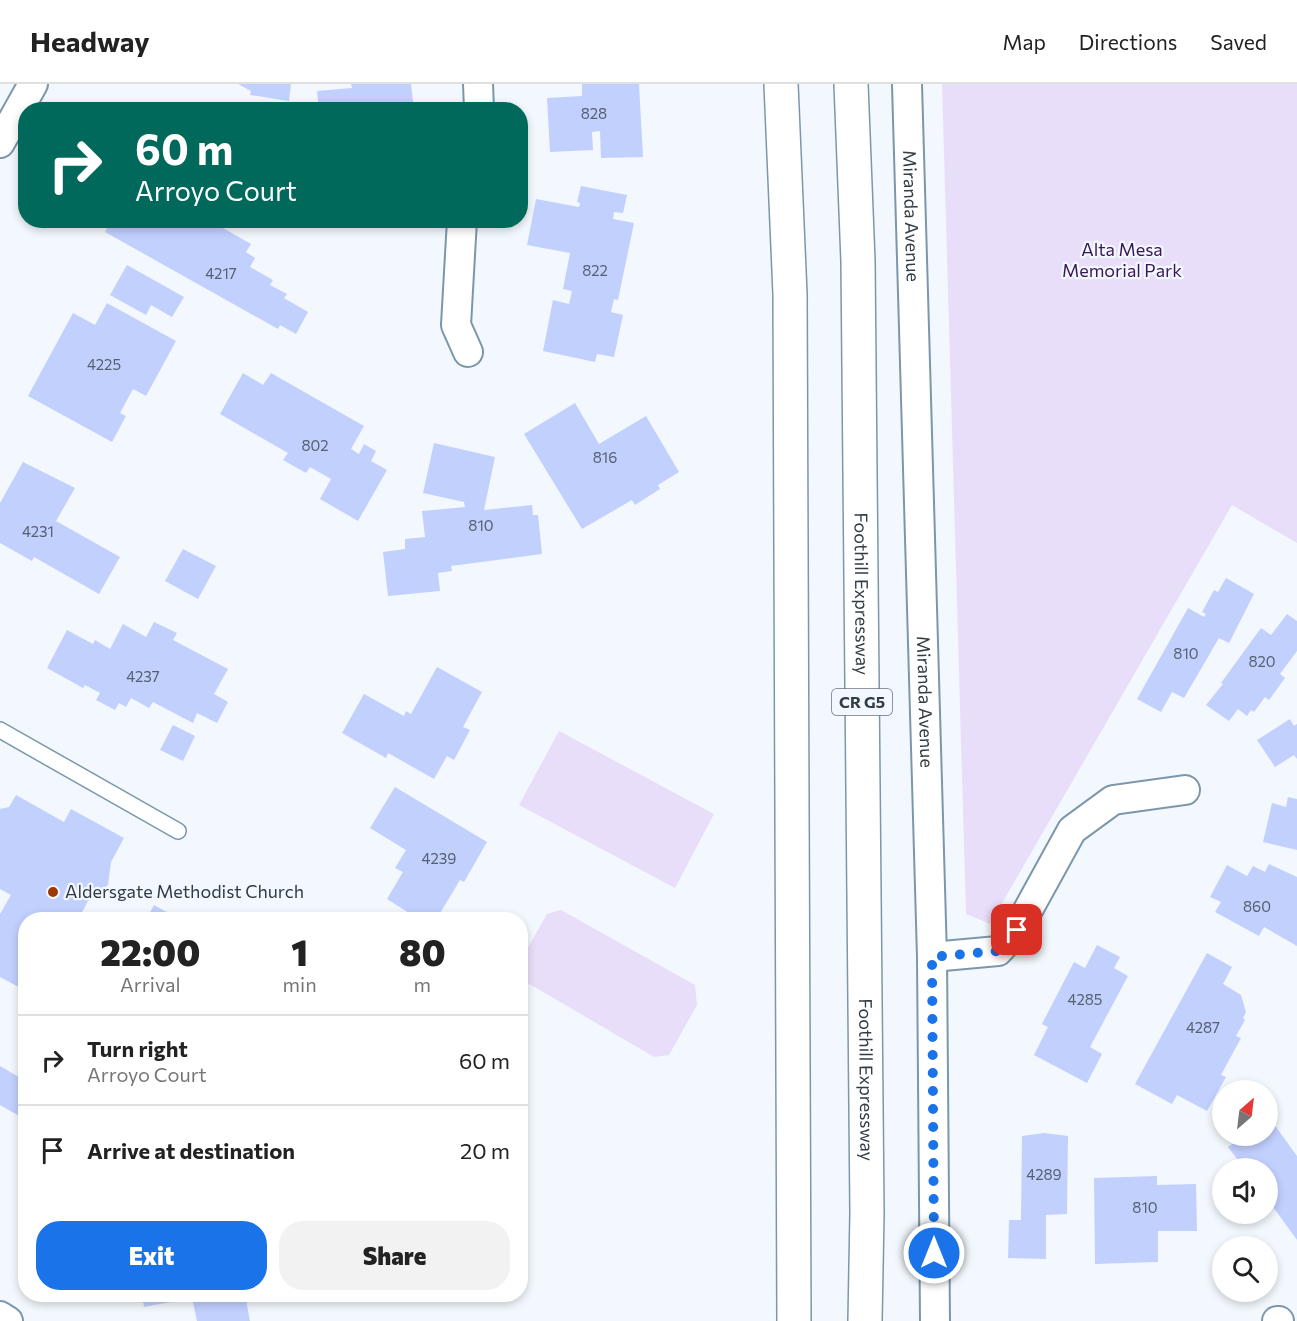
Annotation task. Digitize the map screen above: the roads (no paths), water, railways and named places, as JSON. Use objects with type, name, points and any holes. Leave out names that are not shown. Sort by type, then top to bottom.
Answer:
[{"type":"highway","points":[[781,84],[790,306],[794,1321]]},
{"type":"highway","name":"Foothill Expressway","points":[[851,84],[858,284],[867,1201],[865,1321]]},
{"type":"street","points":[[23,102],[33,84]]},
{"type":"street","points":[[478,84],[478,102]]},
{"type":"street","name":"Miranda Avenue","points":[[907,84],[932,957],[935,1321]]},
{"type":"street","points":[[0,143],[18,111]]},
{"type":"street","points":[[462,228],[456,325],[468,352]]},
{"type":"street","points":[[932,957],[998,951],[1017,930],[1072,830],[1113,800],[1185,790]]},
{"type":"street","points":[[0,1316],[8,1321]]},
{"type":"lane","points":[[0,730],[178,831]]},
{"type":"place","name":"Aldersgate Methodist Church","points":[[53,892]]},
{"type":"park label","name":"Alta Mesa Memorial Park","points":[[1122,260]]}]
